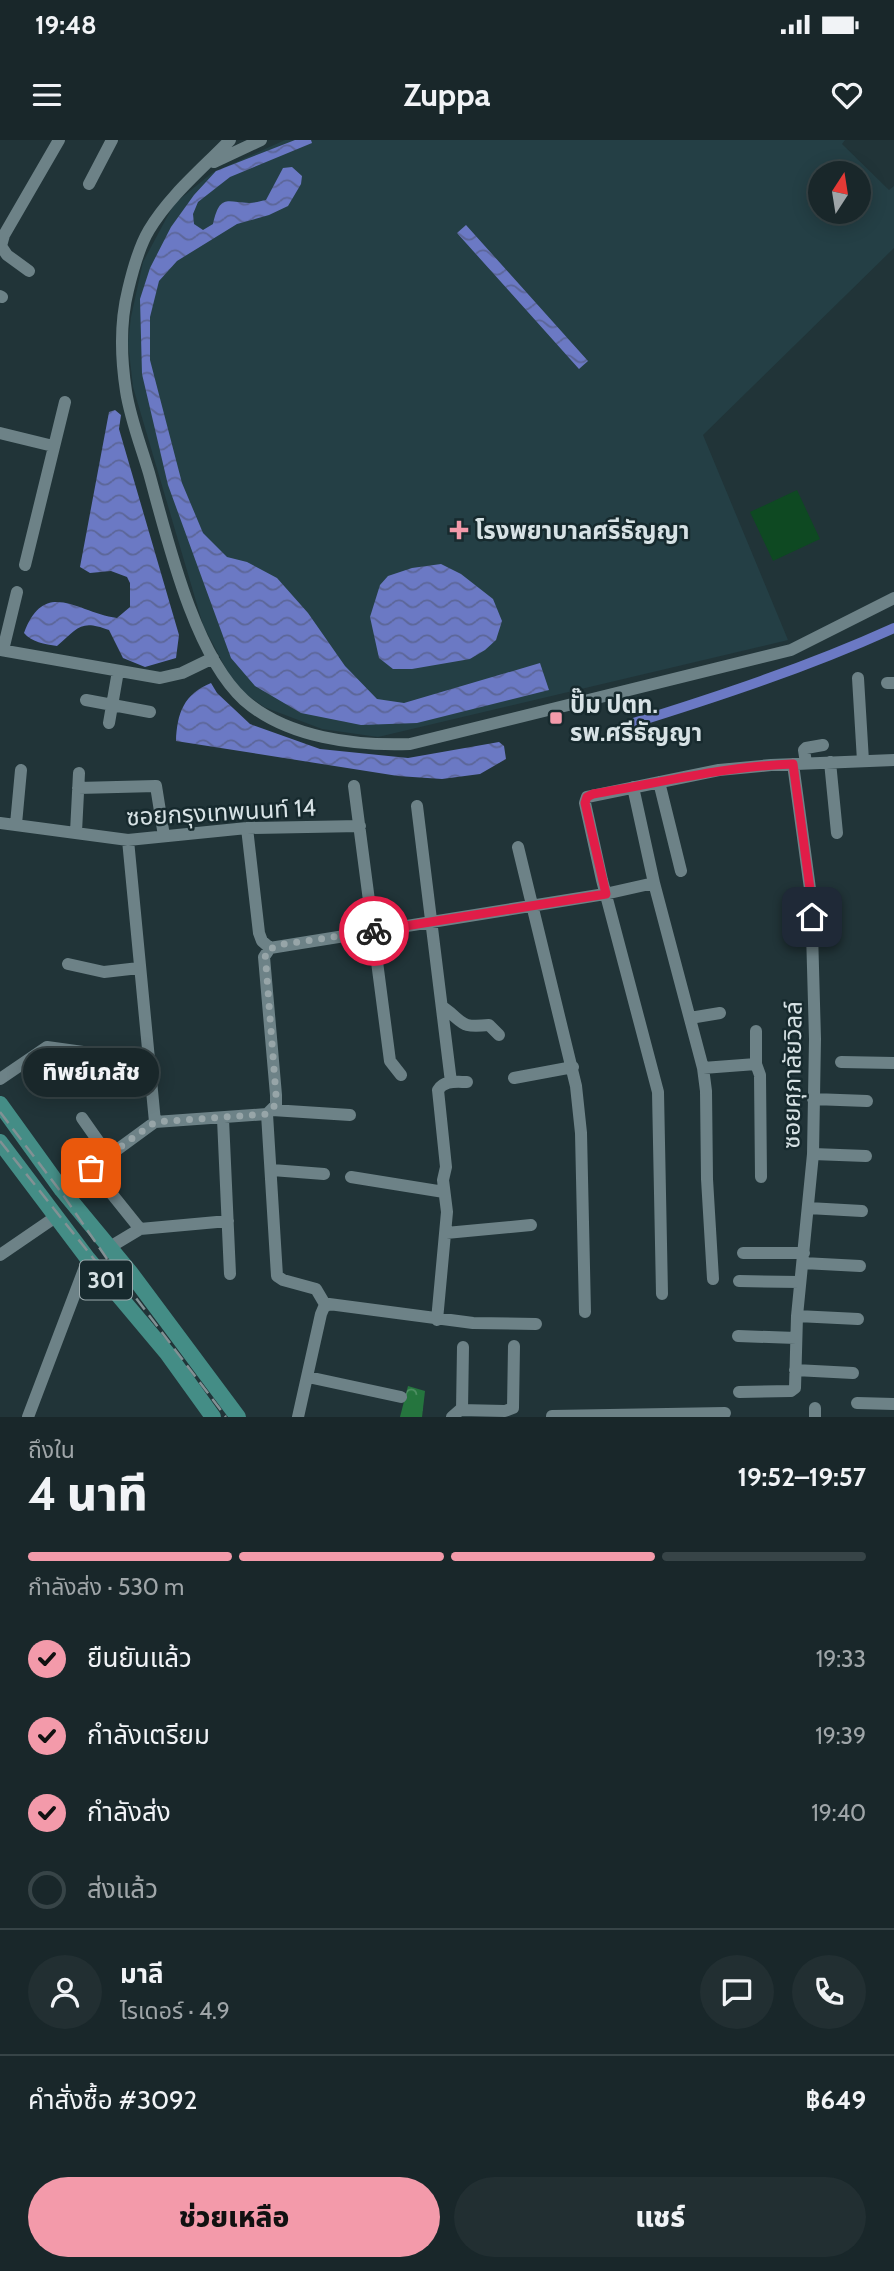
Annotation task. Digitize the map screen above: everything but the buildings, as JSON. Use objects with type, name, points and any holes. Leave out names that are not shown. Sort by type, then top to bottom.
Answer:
[{"type":"main road","name":"301","points":[[0,1104],[238,1417]]},
{"type":"main road","name":"301","points":[[2,1150],[57,1216],[213,1417]]},
{"type":"main road","points":[[116,1292],[127,1289],[134,1278]]},
{"type":"main road","points":[[142,1324],[148,1312],[158,1309]]},
{"type":"street","points":[[29,271],[7,255],[1,246],[4,235],[59,140]]},
{"type":"street","points":[[89,184],[112,140]]},
{"type":"street","points":[[230,140],[166,205],[147,232],[127,292],[122,351],[126,393],[185,597],[226,682],[246,701],[268,716],[306,731],[375,745],[410,744],[791,650],[894,598]]},
{"type":"street","points":[[204,167],[261,140]]},
{"type":"street","points":[[25,565],[65,402]]},
{"type":"street","points":[[0,433],[53,446]]},
{"type":"street","points":[[17,592],[2,650],[160,678],[182,673],[213,658]]},
{"type":"street","points":[[110,723],[118,671]]},
{"type":"street","points":[[858,678],[863,761]]},
{"type":"street","points":[[86,700],[150,712]]},
{"type":"street","points":[[800,764],[806,748],[823,745]]},
{"type":"street","points":[[662,1294],[658,1092],[606,894],[585,803],[587,797],[719,770],[894,760]]},
{"type":"street","points":[[830,762],[837,833]]},
{"type":"street","name":"ซอยศุภาลัยวิลล์","points":[[739,1392],[791,1391],[795,1388],[797,1316],[813,1154],[815,1039],[811,896],[800,764]]},
{"type":"street","points":[[16,824],[22,770]]},
{"type":"street","points":[[76,832],[79,773]]},
{"type":"street","points":[[659,782],[681,872]]},
{"type":"street","points":[[78,788],[156,786],[164,836]]},
{"type":"street","points":[[354,786],[390,1061],[401,1075]]},
{"type":"street","points":[[633,788],[654,883],[703,1068],[713,1279]]},
{"type":"street","points":[[417,806],[444,1008],[451,1082]]},
{"type":"street","name":"ซอยกรุงเทพนนท์ 14","points":[[0,822],[128,840],[247,828],[360,825]]},
{"type":"street","points":[[247,828],[260,933],[262,941],[270,948]]},
{"type":"street","points":[[128,840],[155,1122]]},
{"type":"street","points":[[518,847],[573,1067],[581,1133],[585,1312]]},
{"type":"street","points":[[326,1306],[316,1289],[276,1276],[269,1112],[276,1104],[276,1095],[264,957],[270,948],[606,894],[654,883]]},
{"type":"street","points":[[68,964],[104,972],[139,968]]},
{"type":"street","points":[[444,1008],[464,1025],[489,1025],[499,1035]]},
{"type":"street","points":[[690,1018],[720,1013]]},
{"type":"street","points":[[756,1031],[756,1064],[760,1076],[761,1177]]},
{"type":"street","points":[[0,1079],[47,1047],[148,1061]]},
{"type":"street","points":[[841,1062],[894,1063]]},
{"type":"street","points":[[703,1068],[756,1064]]},
{"type":"street","points":[[514,1078],[573,1067]]},
{"type":"street","points":[[437,1320],[447,1212],[444,1192],[446,1167],[438,1090],[441,1085],[451,1082],[467,1082]]},
{"type":"street","points":[[813,1099],[867,1101]]},
{"type":"street","points":[[62,1189],[155,1122],[223,1119],[269,1112],[350,1115]]},
{"type":"street","points":[[82,1118],[108,1155]]},
{"type":"street","points":[[223,1119],[230,1274]]},
{"type":"street","points":[[813,1154],[866,1156]]},
{"type":"street","points":[[91,1168],[140,1228]]},
{"type":"street","points":[[272,1170],[324,1174]]},
{"type":"street","points":[[351,1177],[444,1192]]},
{"type":"street","points":[[808,1208],[862,1211]]},
{"type":"street","points":[[0,1255],[57,1216]]},
{"type":"street","points":[[110,1247],[140,1228],[228,1221]]},
{"type":"street","points":[[446,1233],[531,1225]]},
{"type":"street","points":[[743,1253],[860,1266]]},
{"type":"street","points":[[28,1417],[88,1259]]},
{"type":"street","points":[[739,1280],[800,1282]]},
{"type":"street","points":[[298,1417],[321,1314],[326,1306],[335,1303],[437,1320],[536,1324]]},
{"type":"street","points":[[797,1316],[858,1319]]},
{"type":"street","points":[[738,1336],[796,1338]]},
{"type":"street","points":[[463,1347],[457,1413],[505,1411],[513,1408],[514,1346]]},
{"type":"street","points":[[794,1370],[853,1373]]},
{"type":"street","points":[[308,1377],[401,1397]]},
{"type":"street","points":[[857,1403],[894,1404]]},
{"type":"street","points":[[552,1416],[725,1413]]},
{"type":"shaded area","name":"โรงพยาบาลศรีธัญญา","points":[[285,140],[845,140],[842,144],[859,161],[808,161],[808,224],[872,224],[872,173],[889,190],[894,186],[894,248],[703,435],[788,640],[378,737],[322,729],[264,707],[235,686],[203,625],[133,387],[128,343],[143,262],[174,204],[212,173]]},
{"type":"green space","points":[[797,490],[820,539],[773,561],[750,512]]},
{"type":"green space","points":[[408,1386],[425,1391],[422,1417],[400,1417]]},
{"type":"water","points":[[295,140],[311,140],[312,143],[230,177],[198,202],[193,214],[194,224],[203,230],[213,224],[218,208],[225,202],[251,203],[266,200],[283,168],[292,167],[302,176],[301,184],[288,206],[269,215],[237,224],[177,261],[159,281],[150,317],[150,360],[182,483],[203,533],[227,557],[247,562],[277,578],[308,613],[345,666],[377,699],[404,703],[540,663],[549,690],[417,723],[361,725],[301,713],[255,686],[231,658],[168,485],[142,374],[140,299],[150,268],[171,227],[194,195],[216,171]]},
{"type":"water","points":[[466,225],[588,361],[579,369],[457,233]]},
{"type":"water","points":[[115,410],[121,415],[119,429],[179,635],[176,658],[145,667],[123,658],[109,630],[92,625],[75,630],[57,646],[34,641],[24,633],[32,616],[42,606],[52,602],[117,618],[130,607],[130,583],[127,577],[111,571],[90,573],[80,567],[109,412]]},
{"type":"water","points":[[441,564],[461,574],[493,599],[502,621],[496,640],[470,659],[412,669],[393,669],[379,658],[370,617],[380,585],[388,576],[412,568]]},
{"type":"water","points":[[211,683],[217,693],[250,724],[320,749],[408,758],[499,742],[504,746],[506,759],[480,774],[442,779],[398,776],[176,741],[180,713],[188,699]]},
{"type":"waterway","points":[[627,725],[762,681],[894,628]]},
{"type":"railway","points":[[0,1112],[226,1417]]},
{"type":"railway","points":[[0,1141],[105,1273]]},
{"type":"way so far","points":[[91,1168],[155,1122],[223,1119],[267,1114],[272,1110],[276,1104],[276,1095],[265,952],[278,945],[374,931]]},
{"type":"place","name":"โรงพยาบาลศรีธัญญา","points":[[459,530]]},
{"type":"place","name":"ปั๊ม ปตท. รพ.ศรีธัญญา","points":[[556,718]]},
{"type":"place","name":"ทิพย์เภสัช","points":[[91,1168]]},
{"type":"route","points":[[374,931],[606,894],[585,803],[587,797],[719,770],[793,764],[804,834],[812,917]]}]
